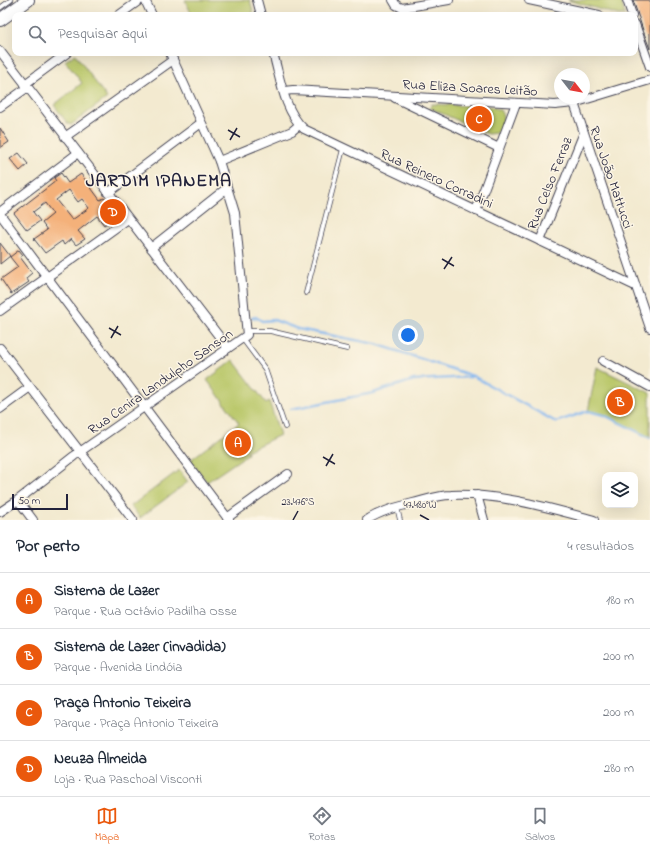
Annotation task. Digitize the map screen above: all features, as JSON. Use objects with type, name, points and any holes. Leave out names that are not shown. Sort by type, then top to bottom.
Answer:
[{"type":"main road","points":[[0,20],[28,0]]},
{"type":"street","points":[[123,12],[140,0]]},
{"type":"street","points":[[145,0],[151,12]]},
{"type":"street","points":[[257,0],[260,12]]},
{"type":"street","points":[[393,0],[396,5],[402,8],[449,0]]},
{"type":"street","points":[[627,0],[631,12]]},
{"type":"street","points":[[534,1],[585,12]]},
{"type":"street","points":[[638,32],[648,54],[650,67]]},
{"type":"street","points":[[0,51],[228,348]]},
{"type":"street","points":[[0,107],[63,56]]},
{"type":"street","points":[[219,161],[292,131],[299,124],[289,106],[274,56]]},
{"type":"street","points":[[65,137],[171,57]]},
{"type":"street","name":"Rua Cenira Landulpho Sanson","points":[[0,512],[81,452],[247,335],[235,213],[219,161],[171,57]]},
{"type":"street","name":"Rua Eliza Soares Leitão","points":[[590,98],[650,80]]},
{"type":"street","name":"Rua Eliza Soares Leitão","points":[[284,91],[555,105],[564,104]]},
{"type":"street","points":[[390,96],[499,148]]},
{"type":"street","points":[[476,211],[516,103]]},
{"type":"street","name":"Rua João Mattucci","points":[[574,104],[583,135],[650,328]]},
{"type":"street","points":[[108,193],[201,123]]},
{"type":"street","name":"Rua Reinero Corradini","points":[[299,124],[343,149],[635,286]]},
{"type":"street","name":"Rua Celso Ferraz","points":[[540,241],[583,135]]},
{"type":"street","points":[[78,153],[0,213],[143,408],[228,519],[288,474]]},
{"type":"street","points":[[151,248],[227,188]]},
{"type":"street","points":[[0,311],[128,219]]},
{"type":"street","points":[[0,348],[133,520]]},
{"type":"street","points":[[603,362],[650,386]]},
{"type":"street","points":[[0,409],[30,387]]},
{"type":"street","points":[[367,520],[374,515],[397,507],[450,495],[477,495],[524,503],[594,520]]},
{"type":"street","points":[[477,495],[484,520]]},
{"type":"street","points":[[18,500],[33,520]]},
{"type":"lane","points":[[0,8],[11,0]]},
{"type":"lane","points":[[0,14],[19,0]]},
{"type":"lane","points":[[306,293],[343,149]]},
{"type":"lane","points":[[246,331],[270,331],[347,349]]},
{"type":"lane","points":[[242,338],[265,369],[285,427]]},
{"type":"lane","points":[[397,507],[400,520]]},
{"type":"green space","points":[[185,0],[250,0],[253,12],[191,12]]},
{"type":"green space","points":[[568,0],[621,0],[624,12],[608,12]]},
{"type":"green space","points":[[72,56],[76,56],[107,98],[71,125],[67,123],[54,105],[82,83],[65,61]]},
{"type":"green space","points":[[432,104],[492,107],[500,110],[503,116],[503,122],[496,133],[488,134],[430,108]]},
{"type":"green space","points":[[233,360],[266,403],[269,401],[280,435],[247,451],[248,454],[207,482],[190,460],[239,423],[207,380]]},
{"type":"green space","points":[[597,367],[650,393],[650,438],[604,415],[588,411]]},
{"type":"green space","points":[[179,470],[188,482],[140,518],[131,506]]},
{"type":"building","points":[[633,0],[650,0],[650,49],[638,12]]},
{"type":"building","points":[[0,128],[9,142],[0,148]]},
{"type":"building","points":[[19,153],[28,164],[20,171],[10,159]]},
{"type":"building","points":[[61,173],[68,183],[81,174],[100,200],[104,198],[118,215],[104,225],[97,216],[78,231],[85,239],[76,245],[71,239],[64,245],[62,241],[45,253],[34,239],[47,230],[42,223],[53,214],[45,203],[33,212],[40,221],[27,230],[14,213],[56,181],[54,178]],"holes":[[[69,190],[78,202],[82,199],[89,208],[72,220],[56,200]]]},
{"type":"building","points":[[0,243],[10,256],[0,264]]},
{"type":"building","points":[[19,250],[23,255],[20,257],[32,273],[26,278],[29,282],[11,294],[1,279],[18,267],[10,257]]},
{"type":"waterway","points":[[252,318],[256,317],[262,321],[274,320],[298,329],[376,344],[473,376],[556,422],[588,411],[604,415],[650,438]]},
{"type":"waterway","points":[[291,409],[373,393],[414,380],[471,377]]},
{"type":"place","name":"Praça Antonio Teixeira","points":[[479,119]]},
{"type":"place","name":"Neuza Almeida","points":[[113,212]]},
{"type":"place","name":"Sistema de Lazer (invadida)","points":[[620,402]]},
{"type":"place","name":"Sistema de Lazer","points":[[238,443]]},
{"type":"district","name":"JARDIM IPANEMA","points":[[159,180]]}]
